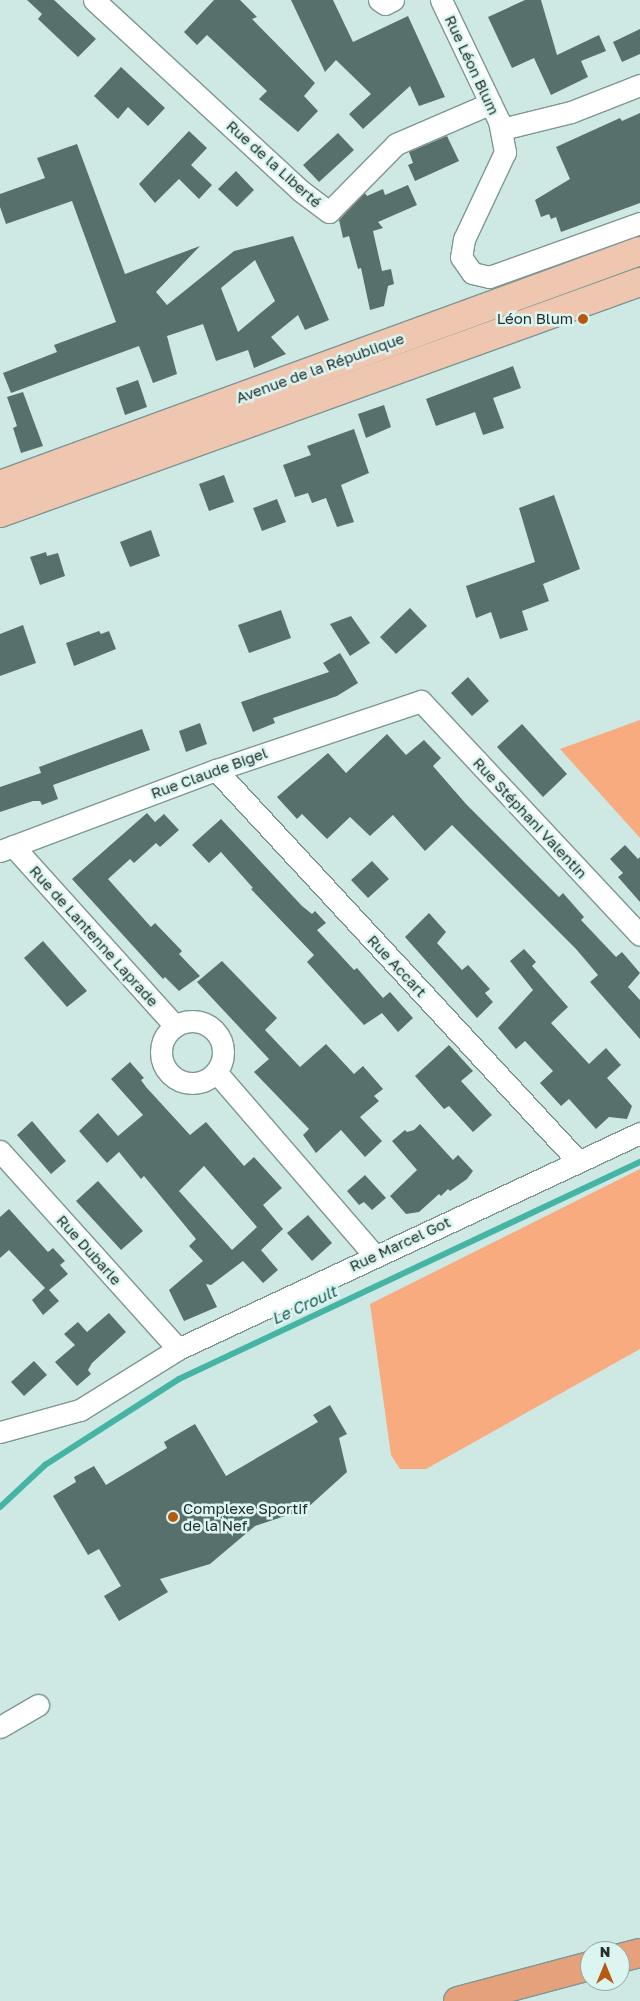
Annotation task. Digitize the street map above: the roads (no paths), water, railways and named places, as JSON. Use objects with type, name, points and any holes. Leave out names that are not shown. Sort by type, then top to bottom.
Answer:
[{"type":"highway","points":[[458,2001],[580,1969]]},
{"type":"main road","name":"Avenue de la République","points":[[0,485],[640,251]]},
{"type":"main road","name":"Avenue de la République","points":[[0,513],[640,282]]},
{"type":"street","name":"Rue de la Liberté","points":[[94,0],[301,191],[329,212],[396,144],[491,103]]},
{"type":"street","points":[[378,0],[384,4],[394,0]]},
{"type":"street","name":"Rue Léon Blum","points":[[441,0],[491,103],[502,130],[505,152],[464,240],[461,257],[472,273],[489,277],[640,223]]},
{"type":"street","points":[[502,130],[571,112],[640,85]]},
{"type":"street","name":"Rue Claude Bigel","points":[[7,849],[216,770],[421,701]]},
{"type":"street","name":"Rue Stéphani Valentin","points":[[421,701],[640,935]]},
{"type":"street","name":"Rue Accart","points":[[216,770],[578,1161]]},
{"type":"street","name":"Rue de Lantenne Laprade","points":[[7,849],[175,1026]]},
{"type":"street","points":[[184,1022],[204,1023],[219,1036],[224,1055],[216,1073],[208,1080],[187,1084],[168,1074],[163,1064],[162,1043],[175,1026],[184,1022]]},
{"type":"street","points":[[216,1073],[374,1255]]},
{"type":"street","name":"Rue Marcel Got","points":[[0,1432],[80,1410],[178,1349],[374,1255],[640,1134]]},
{"type":"street","name":"Rue Dubarle","points":[[0,1151],[178,1349]]},
{"type":"street","points":[[0,1727],[38,1705]]},
{"type":"waterway","name":"Le Croult","points":[[0,1507],[45,1465],[179,1379],[640,1162]]},
{"type":"place","name":"Léon Blum","points":[[583,319]]},
{"type":"place","name":"Complexe Sportif de la Nef","points":[[173,1517]]}]
